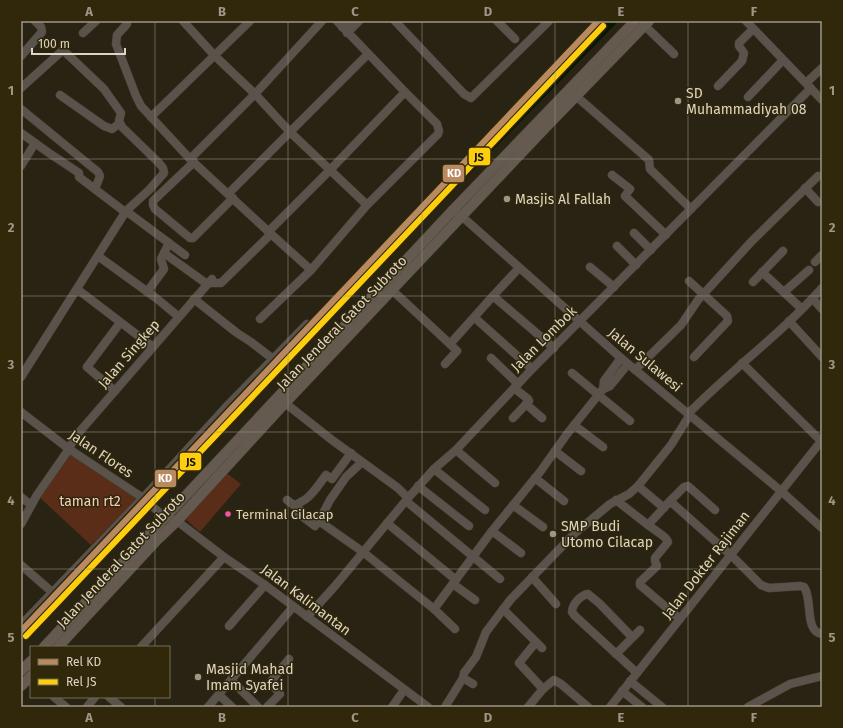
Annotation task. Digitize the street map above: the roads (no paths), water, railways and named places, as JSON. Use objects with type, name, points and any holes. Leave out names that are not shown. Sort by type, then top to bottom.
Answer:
[{"type":"main road","name":"Jalan Jenderal Gatot Subroto","points":[[45,646],[454,209],[635,21]]},
{"type":"main road","name":"Jalan Jenderal Gatot Subroto","points":[[59,646],[157,540],[178,522],[285,403],[647,23]]},
{"type":"main road","points":[[21,686],[28,676],[30,666]]},
{"type":"street","points":[[21,56],[42,32],[41,28],[35,21]]},
{"type":"street","points":[[83,33],[96,21]]},
{"type":"street","points":[[183,21],[214,55],[255,94],[290,132],[367,205]]},
{"type":"street","points":[[151,117],[250,21]]},
{"type":"street","points":[[322,21],[153,201],[152,205],[155,209],[190,238],[193,238],[290,132],[368,54]]},
{"type":"street","points":[[342,27],[348,21]]},
{"type":"street","points":[[342,27],[359,21]]},
{"type":"street","points":[[395,21],[464,94],[471,98],[549,21]]},
{"type":"street","points":[[497,21],[515,39]]},
{"type":"street","points":[[746,21],[822,100]]},
{"type":"street","points":[[127,22],[117,35],[116,44],[141,106],[192,160],[269,233],[311,270]]},
{"type":"street","points":[[647,23],[674,54]]},
{"type":"street","points":[[260,319],[311,270],[367,205],[438,134],[439,130],[437,124],[342,27]]},
{"type":"street","points":[[718,86],[742,61],[744,53],[739,46],[739,43],[753,29]]},
{"type":"street","points":[[21,88],[63,50],[104,89],[121,113],[120,123],[112,129],[104,126],[60,95]]},
{"type":"street","points":[[748,97],[782,60]]},
{"type":"street","name":"Jalan Lombok","points":[[307,617],[364,552],[418,486],[434,469],[456,450],[532,369],[691,209],[808,86],[822,68]]},
{"type":"street","points":[[164,252],[209,282],[221,283],[405,92]]},
{"type":"street","points":[[576,96],[649,160],[650,169],[691,209]]},
{"type":"street","points":[[21,109],[98,172],[100,176],[95,189]]},
{"type":"street","points":[[21,377],[125,212],[163,175],[164,171],[160,163],[120,123]]},
{"type":"street","points":[[21,133],[79,173],[79,176],[95,189],[185,255]]},
{"type":"street","points":[[21,166],[35,144]]},
{"type":"street","points":[[612,175],[630,189],[625,196],[666,234]]},
{"type":"street","points":[[635,370],[681,325],[703,294],[751,242],[818,176]]},
{"type":"street","points":[[805,188],[818,202]]},
{"type":"street","name":"Jalan Sulawesi","points":[[454,209],[579,322],[781,491],[822,528]]},
{"type":"street","points":[[634,233],[651,250]]},
{"type":"street","points":[[147,292],[164,269],[161,259],[169,243]]},
{"type":"street","points":[[617,246],[636,265]]},
{"type":"street","points":[[753,282],[783,251]]},
{"type":"street","points":[[815,262],[822,255]]},
{"type":"street","points":[[98,256],[178,317]]},
{"type":"street","points":[[590,267],[614,287]]},
{"type":"street","points":[[450,344],[519,268]]},
{"type":"street","points":[[784,292],[809,270]]},
{"type":"street","points":[[762,272],[802,309]]},
{"type":"street","points":[[689,281],[727,316],[728,321],[694,357]]},
{"type":"street","name":"Jalan Singkep","points":[[21,524],[31,505],[69,449],[75,437],[209,282]]},
{"type":"street","points":[[445,707],[463,678],[464,673],[476,657],[486,632],[520,588],[574,534],[616,500],[629,494],[638,486],[671,445],[689,415],[813,299],[822,288]]},
{"type":"street","points":[[77,289],[153,347]]},
{"type":"street","points":[[392,290],[457,351],[445,364]]},
{"type":"street","points":[[494,296],[554,348]]},
{"type":"street","points":[[194,299],[237,334],[251,342],[273,359]]},
{"type":"street","points":[[813,299],[822,309]]},
{"type":"street","points":[[475,318],[532,369]]},
{"type":"street","points":[[789,321],[822,357]]},
{"type":"street","points":[[115,391],[87,368],[120,323]]},
{"type":"street","points":[[23,620],[143,498],[227,406],[307,324]]},
{"type":"street","points":[[491,358],[528,399],[529,402],[513,418]]},
{"type":"street","points":[[601,392],[604,381],[621,358]]},
{"type":"street","points":[[434,609],[574,425],[601,392],[610,386],[628,364]]},
{"type":"street","points":[[742,364],[822,440]]},
{"type":"street","points":[[572,373],[601,392],[630,421]]},
{"type":"street","points":[[285,403],[398,488],[407,499],[500,579]]},
{"type":"street","points":[[526,404],[542,418]]},
{"type":"street","name":"Jalan Flores","points":[[21,412],[69,449],[143,498],[166,516]]},
{"type":"street","points":[[574,425],[603,447]]},
{"type":"street","name":"Jalan Dokter Rajiman","points":[[610,707],[822,440]]},
{"type":"street","points":[[456,450],[495,483]]},
{"type":"street","points":[[555,451],[581,471]]},
{"type":"street","points":[[295,506],[309,496],[326,475],[332,479],[351,453]]},
{"type":"street","points":[[287,500],[301,511],[299,514],[315,526],[330,500],[346,477],[362,462]]},
{"type":"street","points":[[434,469],[486,510]]},
{"type":"street","points":[[535,478],[564,501]]},
{"type":"street","points":[[418,486],[469,526]]},
{"type":"street","points":[[638,486],[664,508]]},
{"type":"street","points":[[648,525],[684,487],[688,486],[715,510]]},
{"type":"street","points":[[21,497],[31,505]]},
{"type":"street","points":[[616,500],[667,538],[668,542],[655,560],[657,566],[640,582],[640,585],[680,619]]},
{"type":"street","points":[[670,501],[761,585],[769,588],[804,587],[808,592],[811,622],[814,630],[817,633],[822,634]]},
{"type":"street","points":[[513,505],[543,527]]},
{"type":"street","name":"Jalan Kalimantan","points":[[166,516],[178,522],[224,557],[265,585],[428,707]]},
{"type":"street","points":[[319,520],[364,552],[434,609],[455,629]]},
{"type":"street","points":[[387,523],[475,600]]},
{"type":"street","points":[[492,531],[521,553]]},
{"type":"street","points":[[142,646],[224,557]]},
{"type":"street","points":[[21,565],[52,592]]},
{"type":"street","points":[[532,577],[556,604]]},
{"type":"street","points":[[229,626],[265,585]]},
{"type":"street","points":[[632,637],[599,603],[588,594],[583,595],[574,605],[572,612],[575,616],[637,673]]},
{"type":"street","points":[[208,707],[294,607]]},
{"type":"street","points":[[503,609],[542,648]]},
{"type":"street","points":[[616,654],[640,630]]},
{"type":"street","points":[[536,642],[518,663],[543,689]]},
{"type":"street","points":[[267,707],[280,694],[272,684],[272,680],[289,659]]},
{"type":"street","points":[[748,707],[790,684],[822,676]]},
{"type":"street","points":[[463,678],[473,684]]},
{"type":"street","points":[[231,680],[258,707]]},
{"type":"street","points":[[528,707],[552,680],[555,680],[588,707]]},
{"type":"street","points":[[630,681],[662,707]]},
{"type":"street","points":[[392,707],[404,690]]},
{"type":"street","points":[[622,691],[642,707]]},
{"type":"street","points":[[219,695],[232,707]]},
{"type":"street","points":[[55,698],[66,707]]},
{"type":"street","points":[[87,707],[94,698]]},
{"type":"street","points":[[110,698],[121,707]]},
{"type":"waterway","points":[[151,497],[302,338],[611,21]]},
{"type":"rail line","name":"KD","points":[[21,631],[598,21]]},
{"type":"rail line","name":"JS","points":[[26,636],[603,26]]},
{"type":"place","name":"SD Muhammadiyah 08","points":[[678,101]]},
{"type":"place","name":"Masjis Al Fallah","points":[[507,199]]},
{"type":"place","name":"Terminal Cilacap","points":[[228,514]]},
{"type":"place","name":"SMP Budi Utomo Cilacap","points":[[553,534]]},
{"type":"place","name":"Masjid Mahad Imam Syafei","points":[[198,677]]},
{"type":"park label","name":"taman rt2","points":[[90,501]]}]
